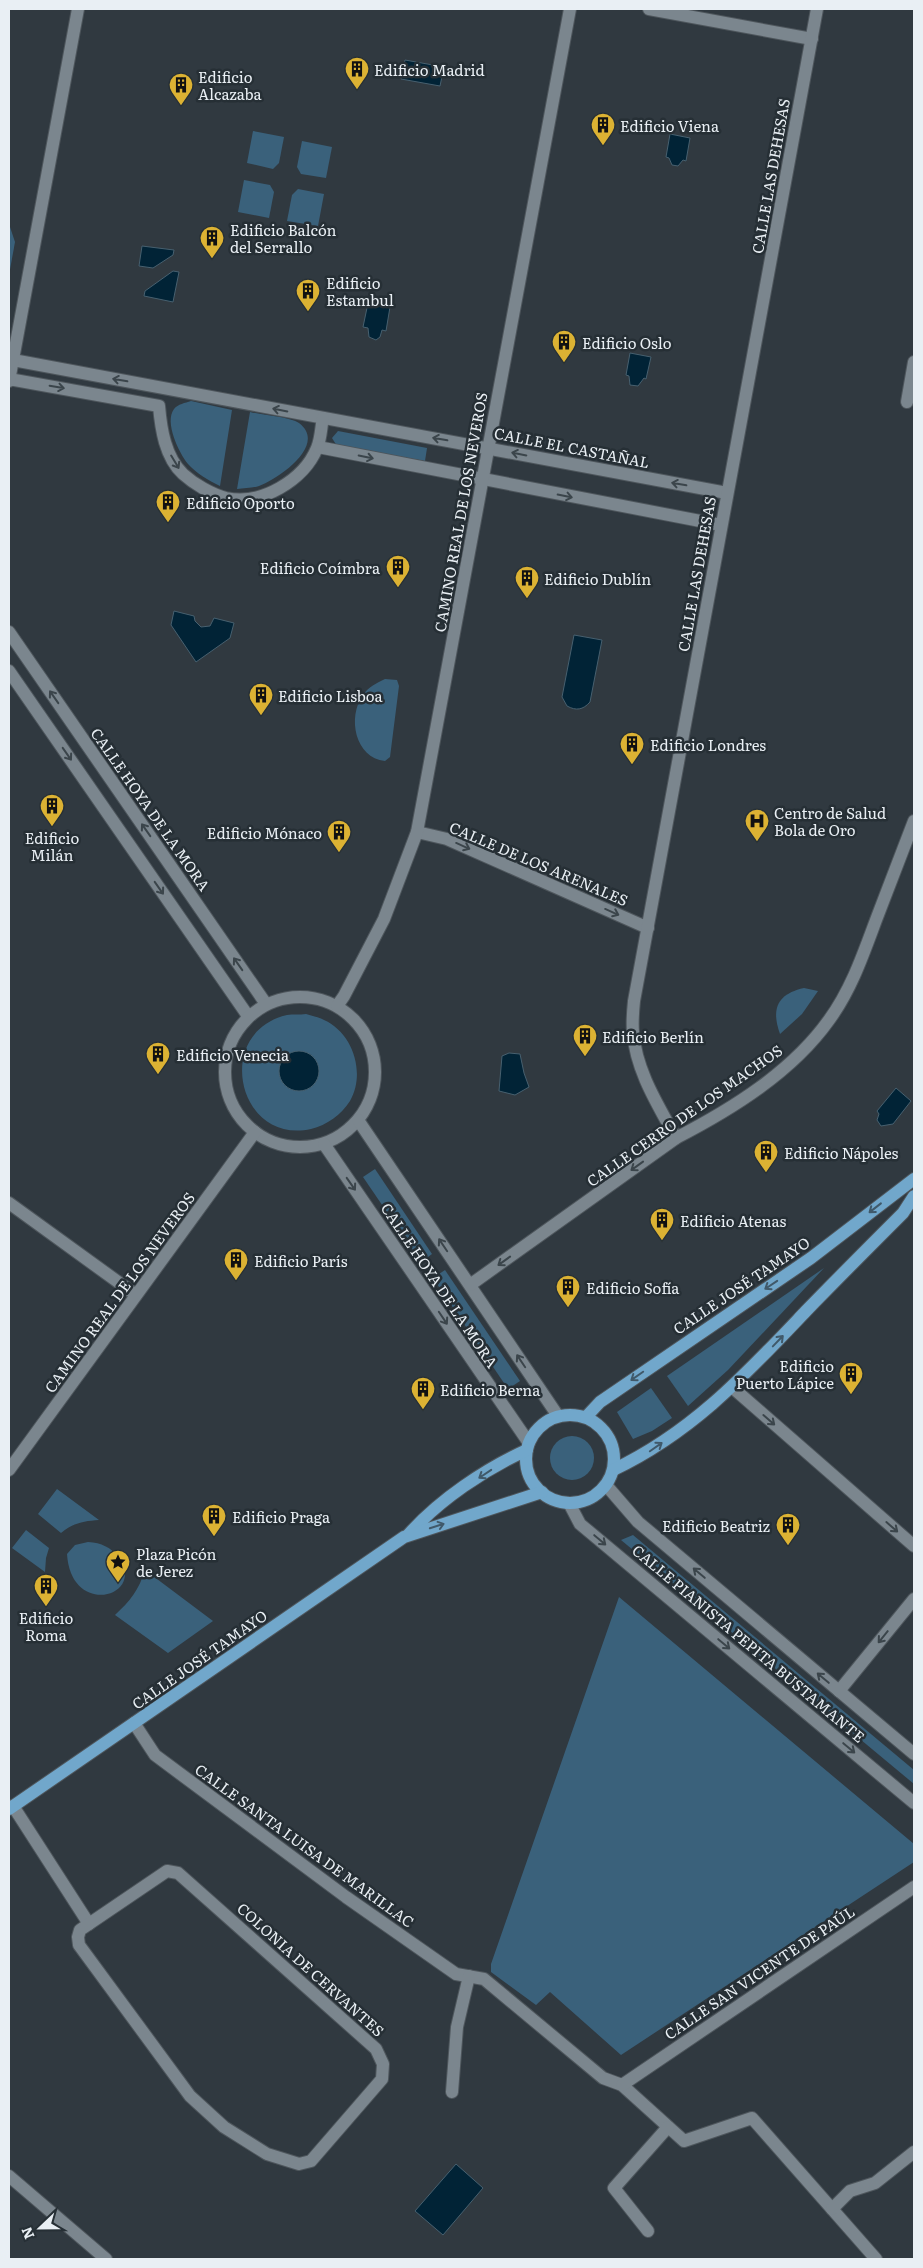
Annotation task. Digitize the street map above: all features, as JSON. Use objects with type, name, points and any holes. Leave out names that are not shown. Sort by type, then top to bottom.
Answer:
[{"type":"main road","name":"CALLE JOSÉ TAMAYO","points":[[586,1418],[600,1402],[811,1258],[914,1179]]},
{"type":"main road","points":[[613,1470],[644,1456],[689,1424],[733,1388],[903,1213],[914,1196]]},
{"type":"main road","points":[[574,1415],[586,1418],[599,1425],[609,1438],[614,1454],[613,1470],[606,1485],[589,1499],[569,1503],[554,1500],[542,1492],[532,1481],[527,1467],[528,1447],[540,1426],[558,1416],[574,1415]]},
{"type":"main road","name":"CALLE JOSÉ TAMAYO","points":[[11,1808],[407,1536],[427,1513],[528,1447]]},
{"type":"main road","name":"CALLE JOSÉ TAMAYO","points":[[407,1536],[542,1492]]},
{"type":"street","points":[[78,9],[9,380],[159,406]]},
{"type":"street","name":"CAMINO REAL DE LOS NEVEROS","points":[[337,1006],[384,919],[417,832],[570,9]]},
{"type":"street","points":[[649,9],[812,39]]},
{"type":"street","name":"CALLE LAS DEHESAS","points":[[676,1138],[649,1088],[639,1063],[633,1032],[634,1001],[818,9]]},
{"type":"street","name":"CALLE EL CASTAÑAL","points":[[13,360],[727,493]]},
{"type":"street","points":[[907,402],[914,362]]},
{"type":"street","points":[[162,388],[159,406],[161,428],[168,452],[182,473],[203,488],[227,498],[251,497],[271,492],[293,480],[306,466],[318,447],[323,418]]},
{"type":"street","points":[[318,447],[721,525]]},
{"type":"street","name":"CALLE HOYA DE LA MORA","points":[[9,632],[266,1004]]},
{"type":"street","points":[[9,672],[248,1016]]},
{"type":"street","name":"CALLE CERRO DE LOS MACHOS","points":[[470,1285],[676,1138],[712,1119],[787,1066],[810,1043],[829,1020],[846,993],[860,964],[914,821]]},
{"type":"street","name":"CALLE DE LOS ARENALES","points":[[417,832],[447,839],[648,928]]},
{"type":"street","points":[[300,996],[319,999],[337,1006],[350,1015],[360,1027],[373,1052],[376,1066],[370,1102],[358,1120],[342,1136],[324,1144],[307,1148],[281,1145],[267,1140],[244,1123],[236,1111],[228,1092],[225,1079],[225,1065],[231,1042],[248,1016],[266,1004],[283,998],[300,996]]},
{"type":"street","name":"CALLE HOYA DE LA MORA","points":[[358,1120],[558,1416]]},
{"type":"street","name":"CAMINO REAL DE LOS NEVEROS","points":[[9,1470],[255,1132]]},
{"type":"street","name":"CALLE HOYA DE LA MORA","points":[[324,1144],[528,1447]]},
{"type":"street","points":[[9,1203],[136,1295]]},
{"type":"street","points":[[733,1388],[914,1546]]},
{"type":"street","name":"CALLE PIANISTA PEPITA BUSTAMANTE","points":[[606,1485],[638,1522],[914,1754]]},
{"type":"street","name":"CALLE PIANISTA PEPITA BUSTAMANTE","points":[[569,1503],[580,1524],[914,1803]]},
{"type":"street","name":"CALLE PIANISTA PEPITA BUSTAMANTE","points":[[839,1691],[914,1599]]},
{"type":"street","name":"CALLE SANTA LUISA DE MARILLAC","points":[[134,1723],[155,1755],[346,1897],[456,1974],[484,1979],[603,2078],[622,2085],[684,2141],[752,2118],[876,2259]]},
{"type":"street","points":[[11,1808],[89,1924]]},
{"type":"street","name":"COLONIA DE CERVANTES","points":[[166,1871],[178,1873],[376,2048],[383,2064],[382,2079],[311,2161],[299,2164],[267,2154],[224,2127],[190,2096],[178,2082],[79,1945],[78,1937],[80,1930],[89,1924],[166,1871]]},
{"type":"street","name":"CALLE SAN VICENTE DE PAÚL","points":[[622,2085],[914,1887]]},
{"type":"street","points":[[452,2092],[457,2028],[469,1976]]},
{"type":"street","points":[[648,2231],[614,2188],[668,2127]]},
{"type":"street","points":[[832,2209],[850,2191],[875,2183],[914,2152]]},
{"type":"street","points":[[9,2176],[106,2259]]},
{"type":"shaded area","points":[[405,60],[444,67],[440,86],[401,79]]},
{"type":"shaded area","points":[[253,131],[284,137],[279,163],[273,169],[247,163]]},
{"type":"shaded area","points":[[670,134],[690,138],[686,161],[683,160],[678,166],[672,165],[669,158],[666,157]]},
{"type":"shaded area","points":[[302,141],[332,147],[326,178],[301,174],[297,167]]},
{"type":"shaded area","points":[[244,180],[270,185],[274,192],[269,218],[238,212]]},
{"type":"shaded area","points":[[298,189],[324,194],[318,226],[287,221],[292,195]]},
{"type":"shaded area","points":[[9,224],[15,242],[9,275]]},
{"type":"shaded area","points":[[142,246],[174,250],[173,255],[153,268],[139,266]]},
{"type":"shaded area","points":[[173,271],[179,272],[173,302],[144,296],[145,291]]},
{"type":"shaded area","points":[[368,303],[390,307],[386,331],[382,330],[380,337],[376,340],[369,337],[368,328],[363,327]]},
{"type":"shaded area","points":[[630,353],[651,357],[646,379],[644,378],[638,386],[630,385],[629,376],[626,375]]},
{"type":"shaded area","points":[[191,401],[232,410],[220,486],[195,471],[188,464],[174,437],[171,415],[174,409]]},
{"type":"shaded area","points":[[250,412],[299,423],[306,432],[308,441],[304,451],[288,469],[259,486],[237,489]]},
{"type":"shaded area","points":[[338,431],[427,448],[425,461],[337,446],[332,438]]},
{"type":"shaded area","points":[[174,611],[194,616],[195,621],[201,627],[210,626],[214,618],[234,623],[230,638],[196,662],[171,625]]},
{"type":"shaded area","points":[[574,635],[602,640],[590,702],[585,707],[576,709],[567,706],[562,697]]},
{"type":"shaded area","points":[[385,679],[397,680],[399,686],[390,757],[385,761],[367,753],[361,745],[355,725],[355,714],[365,692]]},
{"type":"shaded area","points":[[804,988],[818,991],[802,1014],[780,1034],[776,1017],[778,1004],[788,994]]},
{"type":"shaded area","points":[[306,1014],[324,1020],[343,1034],[354,1055],[357,1078],[355,1090],[350,1101],[342,1111],[323,1125],[311,1129],[286,1129],[266,1120],[251,1104],[243,1084],[243,1063],[249,1042],[264,1025],[287,1015]]},
{"type":"shaded area","points":[[299,1051],[313,1057],[319,1071],[313,1085],[299,1091],[285,1085],[279,1071],[285,1057]]},
{"type":"shaded area","points":[[509,1053],[520,1054],[529,1087],[515,1095],[499,1091],[502,1056]]},
{"type":"shaded area","points":[[896,1088],[911,1101],[893,1124],[881,1126],[877,1120],[879,1114],[877,1111]]},
{"type":"shaded area","points":[[375,1169],[432,1254],[421,1262],[363,1177]]},
{"type":"shaded area","points":[[824,1268],[728,1370],[688,1406],[667,1376]]},
{"type":"shaded area","points":[[445,1270],[520,1381],[508,1389],[433,1278]]},
{"type":"shaded area","points":[[651,1388],[672,1418],[652,1431],[633,1439],[617,1412]]},
{"type":"shaded area","points":[[572,1436],[584,1440],[590,1446],[594,1458],[590,1470],[584,1476],[572,1480],[560,1476],[554,1470],[550,1458],[554,1446],[560,1440]]},
{"type":"shaded area","points":[[57,1489],[99,1520],[79,1523],[61,1533],[38,1514]]},
{"type":"shaded area","points":[[26,1530],[49,1548],[45,1572],[12,1548]]},
{"type":"shaded area","points":[[633,1535],[914,1770],[914,1784],[621,1540]]},
{"type":"shaded area","points":[[88,1542],[105,1546],[112,1551],[118,1557],[125,1571],[123,1582],[116,1590],[105,1595],[93,1594],[81,1587],[72,1574],[67,1554],[75,1545]]},
{"type":"shaded area","points":[[145,1570],[213,1621],[168,1653],[115,1615],[133,1595],[140,1584]]},
{"type":"shaded area","points":[[619,1597],[914,1844],[914,1862],[621,2055],[550,1992],[536,2005],[491,1972],[491,1964]]},
{"type":"shaded area","points":[[456,2164],[483,2188],[443,2235],[415,2211]]},
{"type":"place","name":"Edificio Madrid","points":[[357,90]]},
{"type":"place","name":"Edificio Alcazaba","points":[[181,106]]},
{"type":"place","name":"Edificio Viena","points":[[603,146]]},
{"type":"place","name":"Edificio Balcón del Serrallo","points":[[212,259]]},
{"type":"place","name":"Edificio Estambul","points":[[308,312]]},
{"type":"place","name":"Edificio Oslo","points":[[564,363]]},
{"type":"place","name":"Edificio Oporto","points":[[168,523]]},
{"type":"place","name":"Edificio Coímbra","points":[[398,588]]},
{"type":"place","name":"Edificio Dublín","points":[[527,599]]},
{"type":"place","name":"Edificio Lisboa","points":[[261,716]]},
{"type":"place","name":"Edificio Londres","points":[[632,765]]},
{"type":"place","name":"Edificio Milán","points":[[52,827]]},
{"type":"place","name":"Centro de Salud Bola de Oro","points":[[757,842]]},
{"type":"place","name":"Edificio Mónaco","points":[[339,853]]},
{"type":"place","name":"Edificio Berlín","points":[[585,1057]]},
{"type":"place","name":"Edificio Venecia","points":[[158,1075]]},
{"type":"place","name":"Edificio Nápoles","points":[[766,1173]]},
{"type":"place","name":"Edificio Atenas","points":[[662,1241]]},
{"type":"place","name":"Edificio París","points":[[236,1281]]},
{"type":"place","name":"Edificio Sofía","points":[[568,1308]]},
{"type":"place","name":"Edificio Puerto Lápice","points":[[851,1395]]},
{"type":"place","name":"Edificio Berna","points":[[423,1410]]},
{"type":"place","name":"Edificio Praga","points":[[214,1537]]},
{"type":"place","name":"Edificio Beatriz","points":[[788,1546]]},
{"type":"place","name":"Plaza Picón de Jerez","points":[[118,1583]]},
{"type":"place","name":"Edificio Roma","points":[[46,1607]]}]
